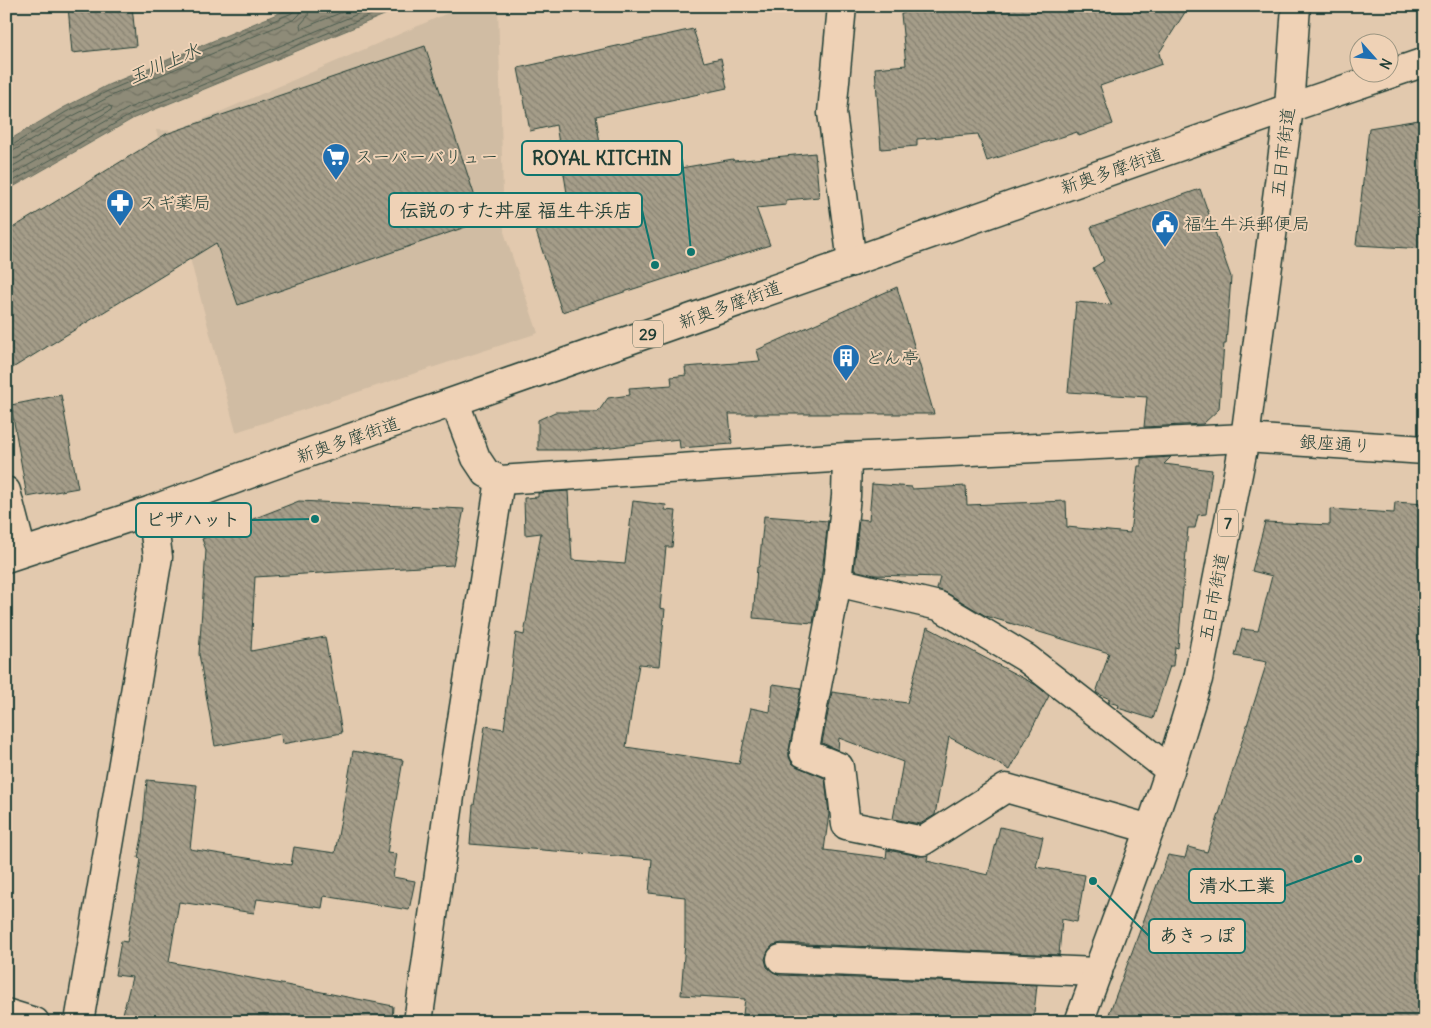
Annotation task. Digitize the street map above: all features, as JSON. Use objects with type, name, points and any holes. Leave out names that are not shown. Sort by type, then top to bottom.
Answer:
[{"type":"street","points":[[842,6],[832,112],[852,262]]},
{"type":"street","name":"五日市街道","points":[[1079,1022],[1150,830],[1198,680],[1245,438],[1289,108],[1296,6]]},
{"type":"street","name":"新奥多摩街道","points":[[14,555],[152,510],[268,467],[455,403],[1289,108],[1425,62]]},
{"type":"street","points":[[418,1022],[451,789],[500,480],[486,473],[476,458],[455,403]]},
{"type":"street","name":"銀座通り","points":[[500,480],[847,457],[1245,438],[1425,450]]},
{"type":"street","points":[[847,457],[846,496],[837,582],[804,753],[839,767],[846,825],[923,841],[1006,788],[1150,830]]},
{"type":"street","points":[[6,491],[14,555]]},
{"type":"street","points":[[79,1022],[158,557],[152,510]]},
{"type":"street","points":[[837,582],[939,606],[1026,658],[1170,770]]},
{"type":"street","points":[[781,959],[1098,972]]},
{"type":"street","points":[[6,1014],[35,1022]]},
{"type":"shaded area","name":"スーパーバリュー","points":[[464,6],[498,6],[504,232],[538,333],[236,432],[156,130],[176,131]]},
{"type":"water","name":"玉川上水","points":[[296,6],[406,6],[134,118],[6,191],[6,142],[63,108],[108,85]]},
{"type":"building","points":[[68,6],[132,6],[136,46],[72,53]]},
{"type":"building","points":[[904,6],[1189,6],[1159,53],[1162,64],[1100,86],[1113,124],[1079,136],[1077,132],[987,161],[978,134],[917,139],[917,146],[881,149],[875,68],[906,65],[901,14],[905,13]]},
{"type":"building","points":[[693,29],[704,62],[721,58],[727,88],[596,116],[604,173],[675,166],[675,169],[733,159],[734,161],[815,153],[819,197],[786,200],[786,205],[756,208],[770,245],[562,312],[536,231],[531,198],[567,193],[556,125],[530,131],[518,68]]},
{"type":"building","points":[[425,46],[483,221],[238,305],[216,243],[6,372],[6,232],[166,134]]},
{"type":"building","points":[[1425,119],[1425,249],[1356,245],[1369,128]]},
{"type":"building","points":[[1200,189],[1231,277],[1219,409],[1203,424],[1144,427],[1147,397],[1068,392],[1076,302],[1112,305],[1093,268],[1104,261],[1091,227]]},
{"type":"building","points":[[897,287],[934,414],[729,414],[732,444],[680,448],[679,439],[586,450],[538,450],[538,420],[555,412],[598,412],[608,398],[630,395],[629,388],[672,385],[671,377],[686,375],[685,367],[760,361],[757,350]]},
{"type":"building","points":[[61,395],[78,488],[27,497],[11,405]]},
{"type":"building","points":[[1171,457],[1164,464],[1212,470],[1206,514],[1198,515],[1195,528],[1188,528],[1178,648],[1175,647],[1173,666],[1170,666],[1153,719],[1118,708],[1119,705],[1108,702],[1110,699],[1096,693],[1109,653],[986,616],[937,589],[940,577],[874,575],[854,570],[859,519],[869,520],[872,484],[912,487],[912,489],[966,486],[967,505],[1066,501],[1067,527],[1130,533],[1138,466],[1141,466],[1141,459]]},
{"type":"building","points":[[568,491],[572,560],[625,564],[633,501],[666,505],[665,510],[676,511],[672,547],[666,547],[660,608],[665,609],[659,666],[639,664],[626,747],[739,764],[751,708],[770,712],[773,684],[801,688],[789,757],[792,763],[798,767],[825,778],[829,814],[824,850],[886,858],[887,850],[920,856],[928,855],[927,861],[988,875],[1000,827],[1043,837],[1036,867],[1085,875],[1077,922],[1062,919],[1059,955],[782,943],[773,945],[768,951],[765,959],[767,967],[780,975],[1037,985],[1033,1022],[825,1022],[743,1014],[745,999],[681,995],[685,942],[685,897],[649,893],[652,859],[470,844],[473,805],[485,726],[504,729],[516,633],[524,635],[541,533],[525,535],[524,498],[538,497],[538,493]]},
{"type":"building","points":[[299,501],[464,509],[453,565],[255,577],[251,651],[325,637],[342,733],[282,744],[281,734],[215,746],[199,654],[206,550],[202,539]]},
{"type":"building","points":[[1395,502],[1425,504],[1425,652],[1418,689],[1425,690],[1425,1022],[1106,1022],[1168,855],[1185,858],[1188,847],[1207,852],[1267,662],[1235,656],[1242,629],[1258,631],[1272,576],[1252,571],[1265,522],[1330,525],[1330,509],[1394,513]]},
{"type":"building","points":[[764,516],[828,521],[813,623],[753,618]]},
{"type":"building","points":[[927,627],[1036,685],[1049,696],[1010,770],[949,737],[935,815],[920,824],[893,819],[903,762],[839,738],[838,750],[822,743],[832,692],[907,703]]},
{"type":"building","points":[[353,751],[403,760],[387,853],[397,854],[393,877],[415,881],[409,910],[324,896],[322,908],[257,899],[254,913],[179,902],[169,962],[393,1006],[392,1022],[121,1022],[132,977],[115,975],[121,941],[127,942],[141,859],[138,858],[142,837],[147,780],[197,785],[190,849],[291,865],[294,847],[335,853]]},
{"type":"place","name":"スーパーバリュー","points":[[336,181]]},
{"type":"place","name":"スギ薬局","points":[[120,227]]},
{"type":"place","name":"福生牛浜郵便局","points":[[1165,248]]},
{"type":"place","name":"ROYAL KITCHIN","points":[[691,252]]},
{"type":"place","name":"伝説のすた丼屋 福生牛浜店","points":[[655,265]]},
{"type":"place","name":"どん亭","points":[[846,382]]},
{"type":"place","name":"ピザハット","points":[[315,519]]},
{"type":"place","name":"清水工業","points":[[1358,859]]},
{"type":"place","name":"あきっぽ","points":[[1093,881]]}]
